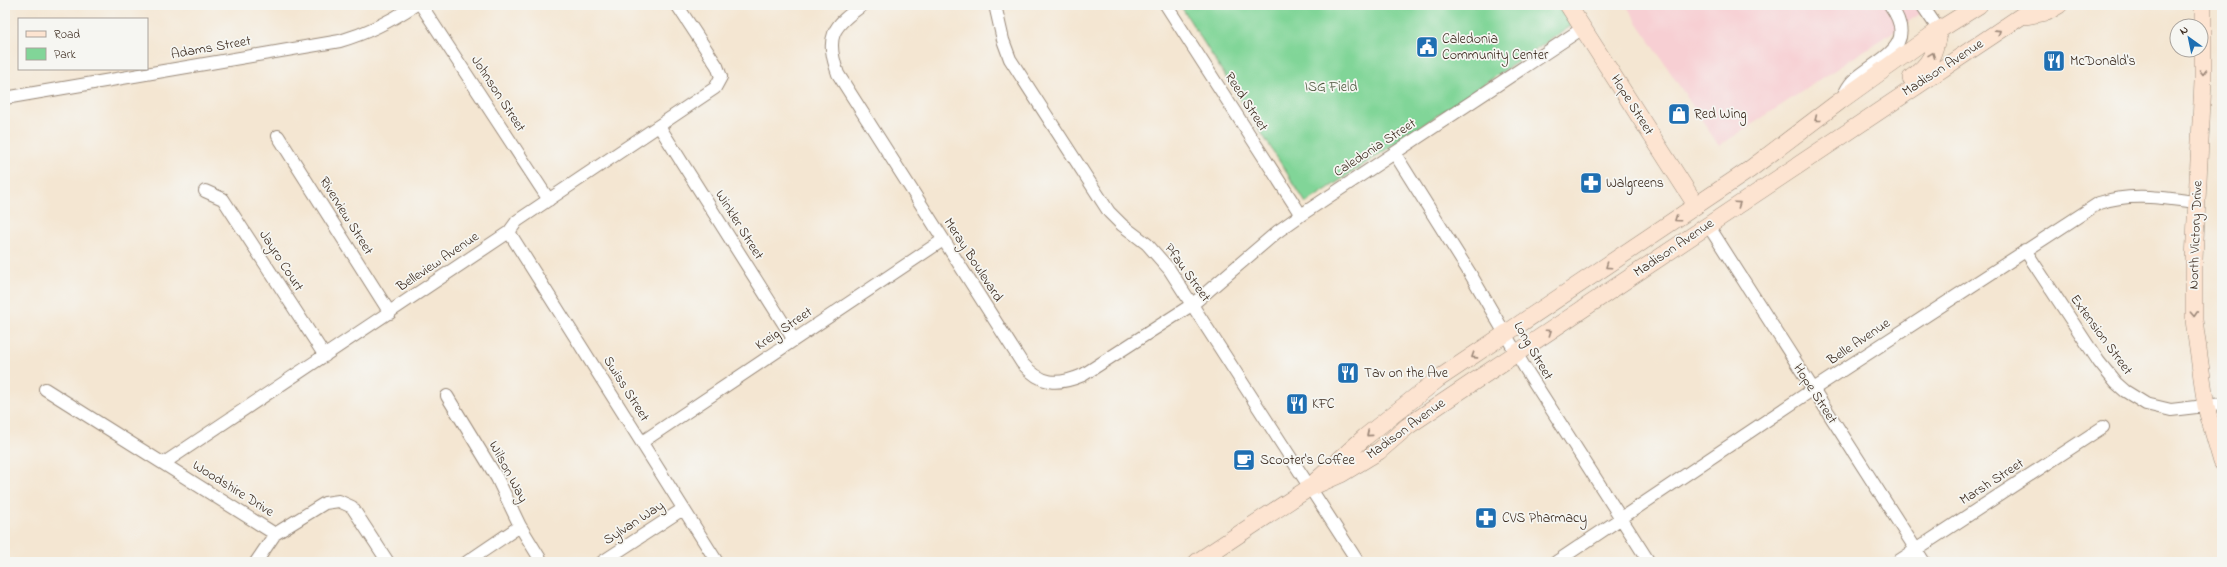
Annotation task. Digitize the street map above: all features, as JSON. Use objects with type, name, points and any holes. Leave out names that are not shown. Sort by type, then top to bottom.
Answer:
[{"type":"main road","name":"Hope Street","points":[[1568,5],[1696,205]]},
{"type":"main road","name":"Madison Avenue","points":[[1197,562],[1309,488],[1334,464],[1408,401],[1438,379],[1696,205],[1797,135],[1840,101],[1939,30],[1979,5]]},
{"type":"main road","name":"Madison Avenue","points":[[1309,488],[1342,474],[1379,451],[1408,426],[1794,166],[2024,16],[2038,5]]},
{"type":"main road","points":[[2024,16],[2047,12],[2059,5]]},
{"type":"main road","name":"North Victory Drive","points":[[2202,10],[2201,139],[2196,202],[2193,290],[2194,320],[2214,406],[2222,462]]},
{"type":"main road","points":[[1794,166],[1853,120],[1922,71],[1934,54],[1939,30]]},
{"type":"main road","points":[[1708,225],[1709,217],[1718,204],[1770,164],[1797,135]]},
{"type":"street","name":"Adams Street","points":[[5,98],[340,41],[361,35],[383,25],[416,5]]},
{"type":"street","name":"Johnson Street","points":[[421,5],[549,200]]},
{"type":"street","name":"Belleview Avenue","points":[[164,463],[390,313],[509,232],[517,221],[715,88],[721,77],[717,66],[677,5]]},
{"type":"street","name":"Meray Boulevard","points":[[863,5],[844,18],[833,32],[833,60],[838,74],[1022,363],[1032,375],[1050,382],[1066,382],[1083,375],[1193,304]]},
{"type":"street","name":"Pfau Street","points":[[995,5],[1003,40],[1010,59],[1109,212],[1122,225],[1148,244],[1169,269],[1358,562]]},
{"type":"street","name":"Reed Street","points":[[1166,5],[1301,215]]},
{"type":"street","points":[[1840,101],[1853,81],[1884,60],[1896,48],[1902,30],[1897,14],[1890,5]]},
{"type":"street","points":[[1922,5],[1939,30]]},
{"type":"street","name":"Caledonia Street","points":[[1193,304],[1277,232],[1301,215],[1583,28]]},
{"type":"street","name":"Winkler Street","points":[[659,126],[794,340]]},
{"type":"street","name":"Riverview Street","points":[[278,136],[390,313]]},
{"type":"street","name":"Long Street","points":[[1394,154],[1472,275],[1517,354],[1648,562]]},
{"type":"street","name":"Jayro Court","points":[[205,191],[223,199],[325,356]]},
{"type":"street","name":"Belle Avenue","points":[[1556,562],[1812,390],[2099,203],[2116,197],[2135,196],[2196,202]]},
{"type":"street","name":"Hope Street","points":[[1708,225],[1812,390],[1924,562]]},
{"type":"street","name":"Swiss Street","points":[[509,232],[717,562]]},
{"type":"street","name":"Kreig Street","points":[[642,442],[943,240]]},
{"type":"street","name":"Extension Street","points":[[2025,250],[2099,362],[2116,383],[2135,398],[2157,408],[2171,410],[2214,406]]},
{"type":"street","name":"Woodshire Drive","points":[[45,389],[275,534],[325,503],[339,500],[352,508],[388,562]]},
{"type":"street","name":"Wilson Way","points":[[447,396],[497,478],[520,526],[542,562]]},
{"type":"street","name":"Marsh Street","points":[[1897,562],[2103,427]]},
{"type":"street","name":"Sylvan Way","points":[[602,562],[683,509]]},
{"type":"street","points":[[467,562],[520,526]]},
{"type":"street","points":[[256,562],[275,534]]},
{"type":"street","points":[[374,562],[381,552]]},
{"type":"shaded area","points":[[1626,5],[1931,5],[1932,6],[1719,146]]},
{"type":"green space","name":"ISG Field","points":[[1180,5],[1558,5],[1571,26],[1306,203]]},
{"type":"place","name":"Caledonia Community Center","points":[[1427,47]]},
{"type":"place","name":"McDonald's","points":[[2054,61]]},
{"type":"place","name":"Red Wing","points":[[1679,114]]},
{"type":"place","name":"Walgreens","points":[[1591,183]]},
{"type":"place","name":"Tav on the Ave","points":[[1348,373]]},
{"type":"place","name":"KFC","points":[[1297,404]]},
{"type":"place","name":"Scooter's Coffee","points":[[1244,460]]},
{"type":"place","name":"CVS Pharmacy","points":[[1486,518]]}]
